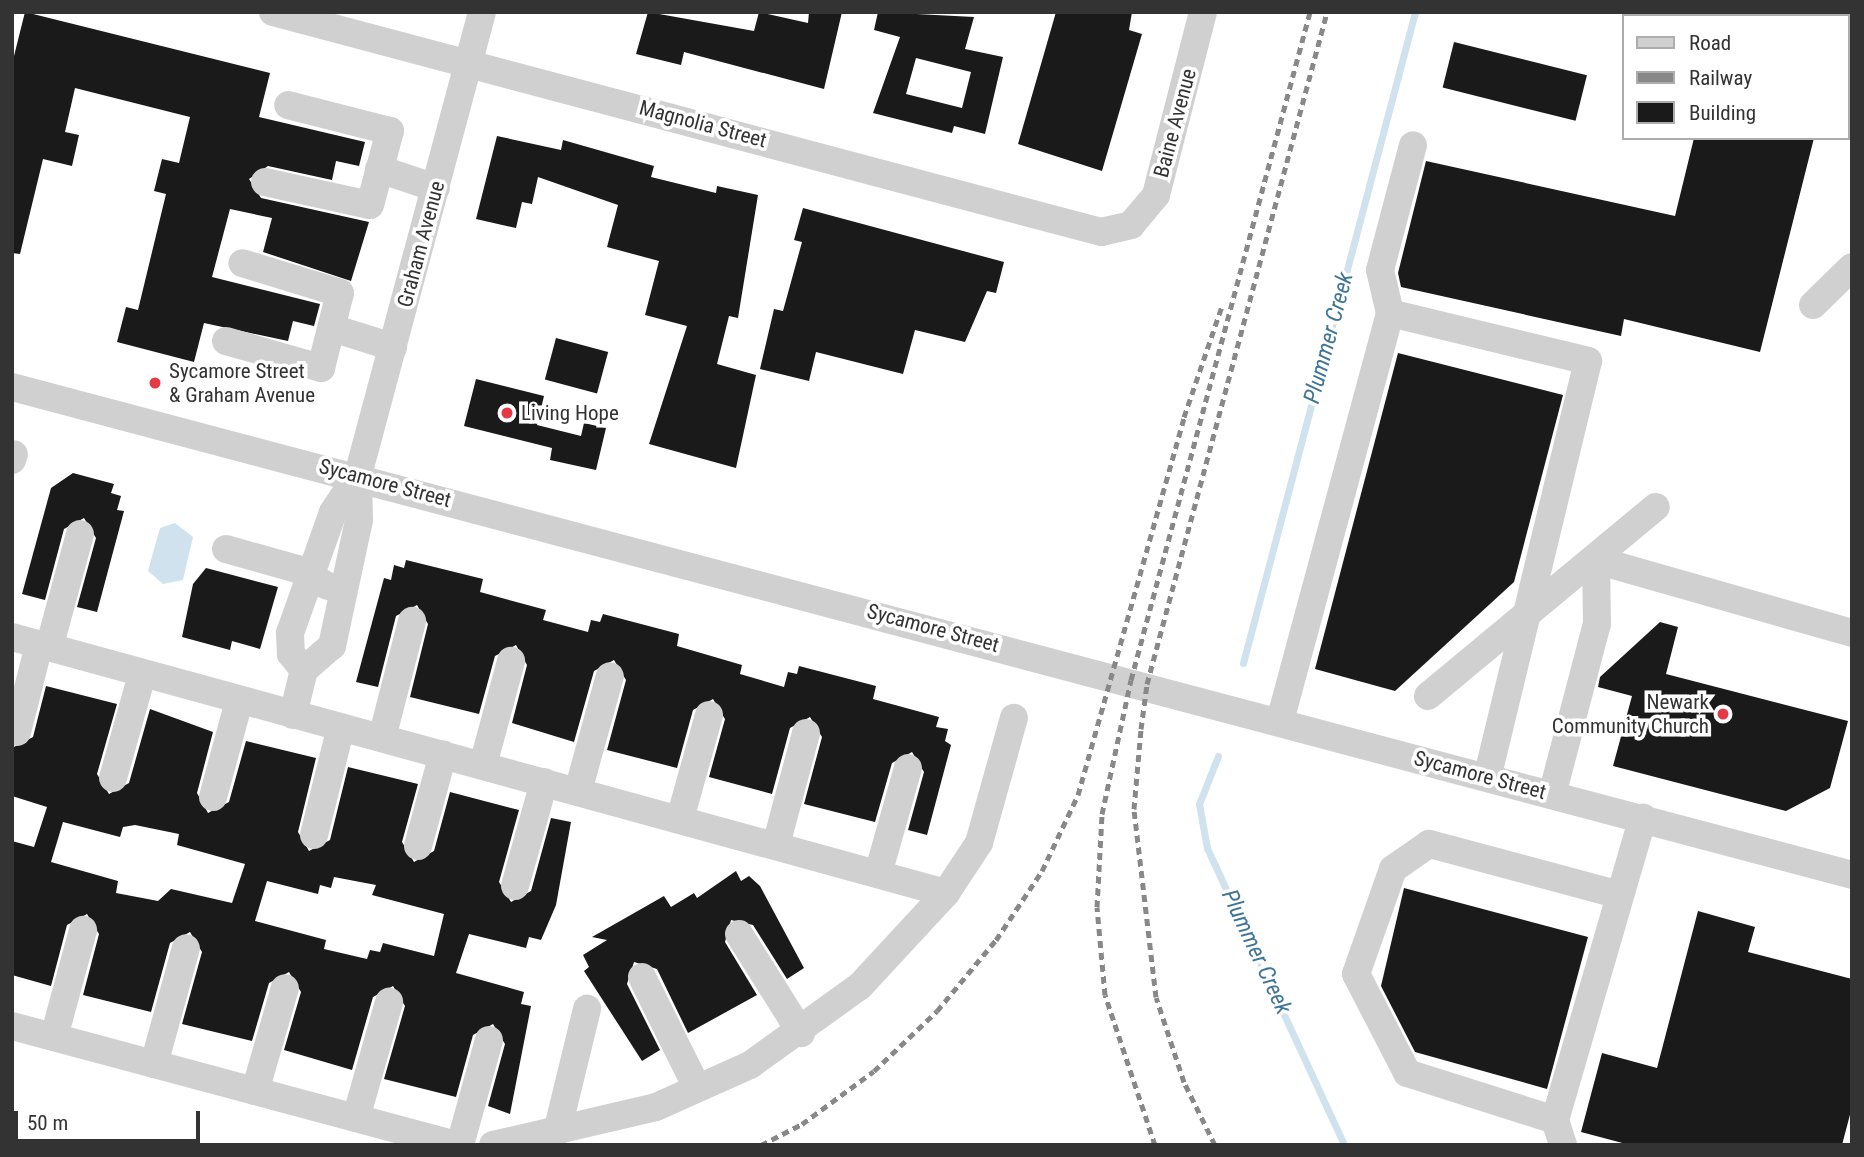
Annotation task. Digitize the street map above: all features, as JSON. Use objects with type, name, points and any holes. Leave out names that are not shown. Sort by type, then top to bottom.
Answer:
[{"type":"street","name":"Magnolia Street","points":[[273,12],[469,61],[1101,232],[1131,225]]},
{"type":"street","name":"Graham Avenue","points":[[358,475],[482,12]]},
{"type":"street","name":"Baine Avenue","points":[[1131,225],[1156,195],[1203,12]]},
{"type":"street","points":[[265,183],[370,205],[390,131],[288,105]]},
{"type":"street","points":[[1280,721],[1390,313],[1380,270],[1413,145]]},
{"type":"street","points":[[379,169],[436,188]]},
{"type":"street","points":[[226,341],[321,368],[340,293],[242,263]]},
{"type":"street","points":[[1813,306],[1852,267]]},
{"type":"street","points":[[1390,313],[1588,361],[1487,776]]},
{"type":"street","points":[[332,328],[393,347]]},
{"type":"street","name":"Sycamore Street","points":[[12,387],[358,475],[1552,795],[1850,869]]},
{"type":"street","points":[[304,670],[291,654],[290,633],[314,575],[333,512],[358,475]]},
{"type":"street","points":[[293,715],[304,670],[331,646],[359,520],[358,475]]},
{"type":"street","points":[[1428,696],[1526,620],[1656,507]]},
{"type":"street","points":[[17,732],[80,534]]},
{"type":"street","points":[[226,549],[314,575],[342,587]]},
{"type":"street","points":[[1596,560],[1851,628]]},
{"type":"street","points":[[1552,795],[1597,624],[1596,560]]},
{"type":"street","points":[[382,738],[412,621]]},
{"type":"street","points":[[12,637],[142,675],[443,754],[946,893]]},
{"type":"street","points":[[483,765],[511,661]]},
{"type":"street","points":[[113,778],[142,675]]},
{"type":"street","points":[[578,791],[610,676]]},
{"type":"street","points":[[213,797],[239,701]]},
{"type":"street","points":[[680,819],[709,715]]},
{"type":"street","points":[[493,1145],[656,1107],[801,1033],[860,986],[946,893],[979,843],[1014,718]]},
{"type":"street","points":[[314,835],[341,727]]},
{"type":"street","points":[[776,845],[806,733]]},
{"type":"street","points":[[418,846],[443,754]]},
{"type":"street","points":[[878,874],[908,768]]},
{"type":"street","points":[[515,886],[544,782]]},
{"type":"street","points":[[1620,895],[1429,844],[1392,869],[1356,974],[1406,1073],[1555,1136],[1643,818]]},
{"type":"street","points":[[54,1037],[83,930]]},
{"type":"street","points":[[739,934],[801,1033]]},
{"type":"street","points":[[154,1064],[186,948]]},
{"type":"street","points":[[642,977],[697,1088]]},
{"type":"street","points":[[255,1091],[285,988]]},
{"type":"street","points":[[356,1118],[389,1002]]},
{"type":"street","points":[[556,1132],[587,1009]]},
{"type":"street","points":[[12,1026],[459,1145],[489,1040]]},
{"type":"water","points":[[175,523],[193,537],[183,580],[163,584],[148,571],[160,528]]},
{"type":"building","points":[[25,12],[270,73],[259,117],[365,142],[359,166],[336,161],[332,180],[268,166],[249,179],[261,198],[369,222],[351,281],[263,252],[272,218],[230,209],[212,277],[320,304],[314,326],[293,321],[288,341],[204,323],[194,362],[117,342],[126,307],[138,310],[166,194],[154,191],[162,159],[179,163],[190,117],[75,88],[65,132],[79,135],[72,166],[43,159],[20,254],[12,253],[12,64]]},
{"type":"building","points":[[648,12],[754,31],[759,12],[808,23],[809,12],[842,12],[824,89],[684,52],[681,65],[636,54]]},
{"type":"building","points":[[878,12],[974,17],[965,49],[1003,57],[985,134],[954,126],[952,133],[873,113],[900,37],[874,30]],"holes":[[[916,58],[971,72],[962,108],[906,94]]]},
{"type":"building","points":[[1056,12],[1132,12],[1129,30],[1142,34],[1102,171],[1018,144]]},
{"type":"building","points":[[1454,42],[1587,75],[1576,121],[1443,88]]},
{"type":"building","points":[[497,136],[561,150],[563,140],[654,166],[651,177],[716,193],[717,186],[758,195],[738,318],[729,316],[717,364],[756,375],[736,468],[649,444],[687,326],[645,315],[659,261],[607,247],[618,205],[538,177],[532,204],[522,202],[516,228],[476,219]]},
{"type":"building","points":[[1694,140],[1813,140],[1760,352],[1624,319],[1621,336],[1401,287],[1398,273],[1426,161],[1675,216]]},
{"type":"building","points":[[803,208],[1004,262],[996,293],[987,291],[965,342],[915,330],[903,374],[816,352],[809,381],[760,369],[774,309],[783,311],[802,242],[794,240]]},
{"type":"building","points":[[556,338],[608,352],[597,394],[545,380]]},
{"type":"building","points":[[1398,353],[1563,395],[1514,582],[1395,691],[1315,669]]},
{"type":"building","points":[[476,379],[544,396],[537,425],[581,436],[584,423],[606,428],[596,470],[550,460],[552,448],[464,426]]},
{"type":"building","points":[[73,473],[114,484],[111,493],[121,496],[117,510],[124,511],[97,612],[77,607],[96,538],[84,518],[64,529],[45,600],[22,594],[51,488]]},
{"type":"building","points":[[406,560],[483,579],[480,592],[546,610],[543,620],[588,632],[591,620],[600,622],[603,614],[679,634],[677,646],[742,665],[740,674],[784,687],[788,672],[797,674],[799,666],[876,686],[873,699],[939,717],[936,727],[948,729],[945,741],[951,745],[927,835],[908,830],[924,772],[912,752],[892,763],[875,822],[804,804],[822,737],[810,717],[790,728],[772,794],[709,777],[725,719],[713,699],[693,710],[677,768],[607,750],[626,680],[614,660],[594,671],[574,742],[512,723],[527,665],[516,645],[495,656],[479,714],[410,697],[428,624],[417,605],[396,616],[378,687],[356,682],[384,578],[391,580],[394,565],[404,568]]},
{"type":"building","points":[[206,568],[278,587],[260,649],[232,641],[230,650],[182,637],[193,584]]},
{"type":"building","name":"Newark Community Church","points":[[1660,622],[1678,627],[1666,674],[1848,721],[1830,788],[1786,811],[1613,766],[1632,696],[1598,687],[1600,677]]},
{"type":"building","points":[[46,686],[117,704],[97,774],[109,794],[129,783],[150,709],[213,732],[197,793],[208,813],[229,802],[246,741],[316,758],[298,832],[309,851],[330,840],[348,767],[418,784],[402,842],[414,862],[434,851],[450,792],[519,810],[499,882],[511,902],[531,891],[551,818],[571,822],[556,905],[541,940],[529,937],[526,948],[469,934],[456,973],[524,992],[521,1004],[531,1006],[510,1114],[488,1106],[505,1044],[493,1024],[473,1035],[456,1097],[384,1079],[405,1006],[393,986],[373,997],[352,1070],[284,1050],[301,992],[289,972],[269,983],[252,1041],[182,1024],[202,952],[190,932],[170,943],[151,1012],[83,995],[99,934],[87,914],[67,925],[51,986],[12,975],[12,841],[34,847],[47,807],[12,796],[12,748],[33,737]],"holes":[[[63,822],[120,837],[123,827],[135,825],[179,834],[177,845],[245,864],[232,903],[171,889],[158,901],[116,893],[118,881],[51,862]],[[334,877],[376,885],[372,895],[444,914],[434,956],[383,943],[380,952],[370,950],[367,959],[324,949],[326,940],[255,921],[267,881],[318,894],[320,885],[331,888]]]},
{"type":"building","points":[[736,871],[741,881],[749,876],[760,886],[804,968],[787,979],[753,925],[731,920],[725,942],[757,995],[688,1033],[657,969],[634,962],[627,984],[660,1050],[642,1061],[584,971],[589,967],[583,955],[607,940],[592,937],[664,896],[671,907],[694,893],[697,898]]},
{"type":"building","points":[[1404,888],[1588,937],[1547,1089],[1415,1052],[1381,986]]},
{"type":"building","points":[[1698,911],[1755,927],[1748,952],[1852,979],[1852,1107],[1842,1145],[1630,1145],[1581,1132],[1602,1053],[1657,1068]]},
{"type":"waterway","name":"Plummer Creek","points":[[1243,663],[1415,12]]},
{"type":"waterway","name":"Plummer Creek","points":[[1218,756],[1199,804],[1207,848],[1344,1145]]},
{"type":"railway","points":[[1155,1145],[1105,995],[1097,907],[1102,814],[1131,680],[1310,12]]},
{"type":"railway","points":[[1215,1145],[1184,1082],[1156,997],[1134,809],[1141,729],[1147,684],[1327,12]]},
{"type":"railway","points":[[761,1145],[802,1124],[874,1071],[937,1011],[996,940],[1042,871],[1078,795],[1184,417],[1222,306]]},
{"type":"railway","points":[[12,1144],[16,1145]]},
{"type":"place","name":"Sycamore Street & Graham Avenue","points":[[155,383]]},
{"type":"place","name":"Living Hope","points":[[507,413]]},
{"type":"place","name":"Newark Community Church","points":[[1723,714]]}]
